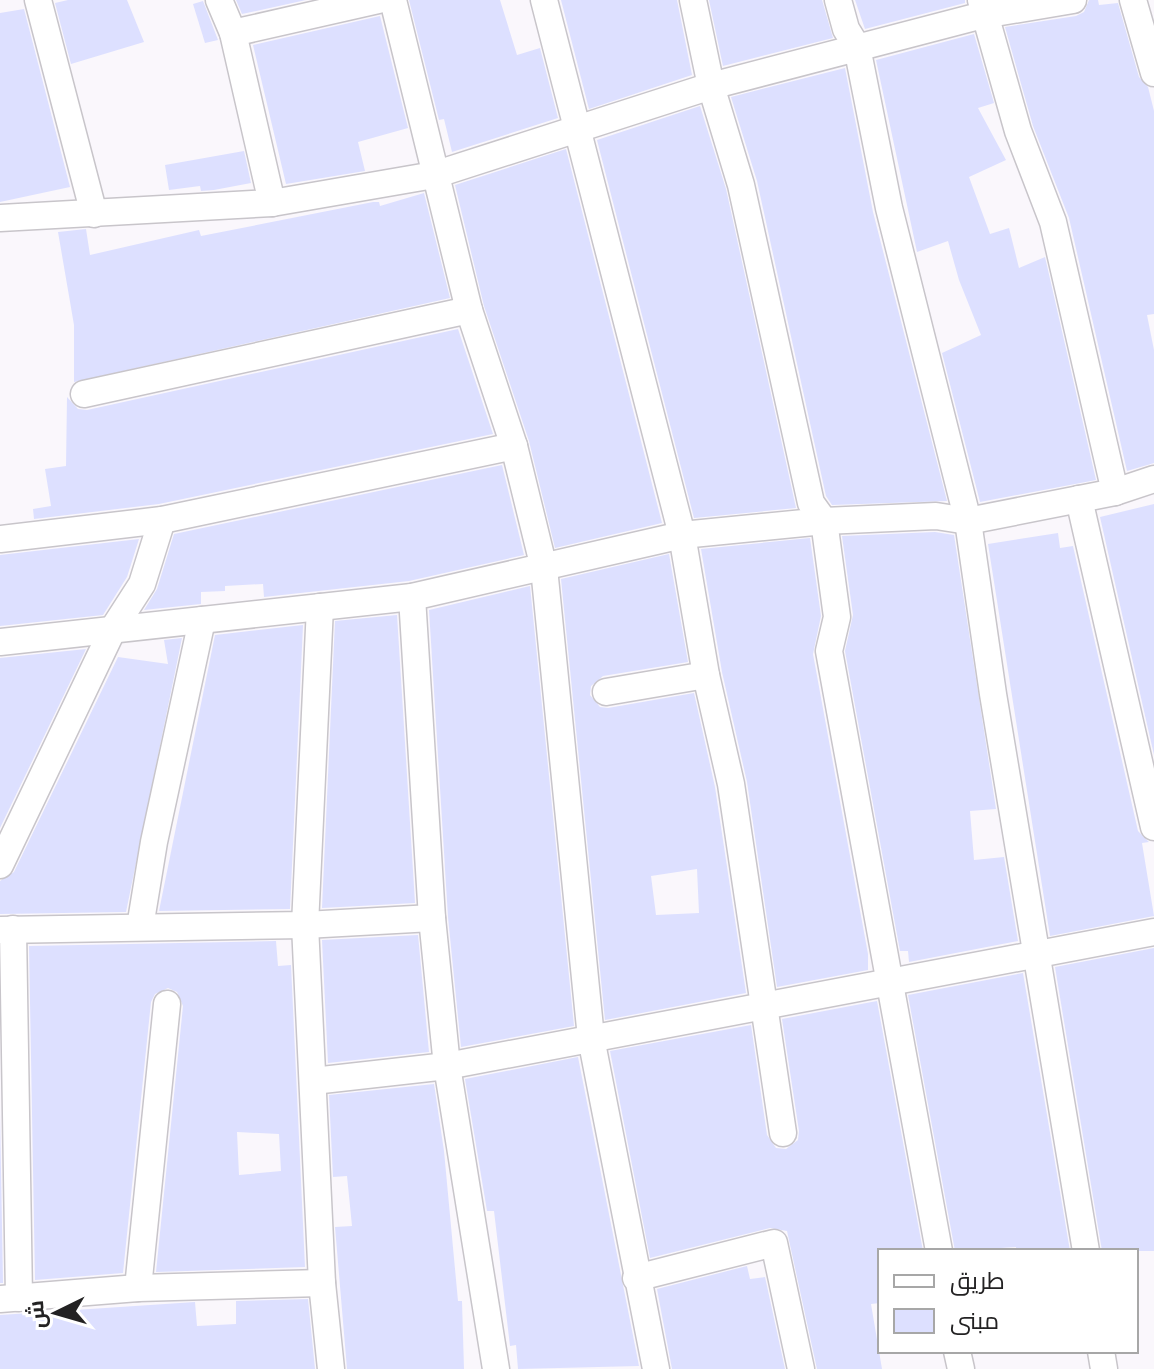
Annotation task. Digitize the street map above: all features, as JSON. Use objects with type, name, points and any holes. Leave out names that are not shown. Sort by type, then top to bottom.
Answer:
[{"type":"street","points":[[38,0],[94,214]]},
{"type":"street","points":[[219,0],[233,33],[272,203]]},
{"type":"street","points":[[233,33],[378,0]]},
{"type":"street","points":[[393,0],[469,310],[514,446],[544,568],[591,1038],[656,1369]]},
{"type":"street","points":[[544,0],[682,535],[706,675],[731,784],[783,1133]]},
{"type":"street","points":[[693,0],[711,86],[741,185],[811,503],[824,521],[837,617],[829,651],[939,1249]]},
{"type":"street","points":[[838,0],[846,29],[857,47],[889,208],[968,521],[993,694],[1086,1249]]},
{"type":"street","points":[[0,218],[272,203],[434,175],[579,131],[711,86],[857,47],[982,8],[1073,0]]},
{"type":"street","points":[[1133,0],[1154,73]]},
{"type":"street","points":[[982,8],[1018,131],[1053,222],[1115,492]]},
{"type":"street","points":[[84,394],[469,310]]},
{"type":"street","points":[[0,539],[162,520],[514,446]]},
{"type":"street","points":[[0,642],[412,597],[682,535],[824,521],[936,516],[968,521],[1115,492],[1154,479]]},
{"type":"street","points":[[1079,499],[1142,721],[1154,827]]},
{"type":"street","points":[[0,865],[113,629],[142,584],[162,520]]},
{"type":"street","points":[[412,597],[432,918],[447,1066],[496,1369]]},
{"type":"street","points":[[320,607],[305,925],[322,1283],[331,1369]]},
{"type":"street","points":[[140,927],[154,842],[202,620]]},
{"type":"street","points":[[606,692],[706,675]]},
{"type":"street","points":[[322,1283],[138,1288],[10,1298],[7,930],[305,925],[432,918]]},
{"type":"street","points":[[313,1081],[447,1066],[1154,932]]},
{"type":"street","points":[[138,1288],[167,1004]]},
{"type":"street","points":[[636,1278],[774,1243],[801,1369]]},
{"type":"building","points":[[68,0],[127,0],[144,42],[71,64],[55,3]]},
{"type":"building","points":[[236,0],[306,0],[242,14]]},
{"type":"building","points":[[409,0],[500,0],[517,55],[540,48],[558,118],[452,152],[444,119],[439,120]]},
{"type":"building","points":[[561,0],[677,0],[692,75],[589,109]]},
{"type":"building","points":[[709,0],[822,0],[833,38],[723,66]]},
{"type":"building","points":[[855,0],[965,0],[965,3],[865,29]]},
{"type":"building","points":[[1089,0],[1098,0],[1099,5],[1118,3],[1139,77],[1148,87],[1154,111],[1154,314],[1147,315],[1154,350],[1154,463],[1127,471],[1069,218],[1033,126],[1005,27],[1076,16],[1084,12]]},
{"type":"building","points":[[203,1],[218,40],[205,43],[193,4]]},
{"type":"building","points":[[24,9],[70,187],[0,202],[0,13]]},
{"type":"building","points":[[380,16],[408,128],[358,142],[365,171],[286,184],[253,45]]},
{"type":"building","points":[[974,34],[994,103],[978,108],[1006,160],[969,177],[990,234],[1009,228],[1019,268],[1045,257],[1096,480],[980,502],[942,353],[981,335],[959,280],[948,241],[917,252],[876,60]]},
{"type":"building","points":[[845,68],[873,212],[947,501],[832,505],[826,496],[757,181],[731,97]]},
{"type":"building","points":[[700,106],[726,189],[796,508],[694,518],[597,140]]},
{"type":"building","points":[[566,149],[662,523],[555,548],[529,441],[484,306],[455,185]]},
{"type":"building","points":[[244,151],[251,183],[214,190],[201,191],[200,186],[169,190],[165,165]]},
{"type":"building","points":[[424,193],[450,298],[74,382],[74,325],[58,232],[86,229],[90,255],[199,230],[201,236],[373,202],[379,202],[380,206]]},
{"type":"building","points":[[458,329],[493,434],[159,504],[34,519],[33,509],[51,506],[45,469],[66,466],[67,397],[78,409],[87,410]]},
{"type":"building","points":[[502,465],[524,555],[409,581],[264,597],[263,584],[225,586],[225,591],[201,592],[201,604],[144,610],[157,589],[174,534]]},
{"type":"building","points":[[1154,504],[1154,755],[1100,517]]},
{"type":"building","points":[[935,532],[954,535],[996,809],[970,811],[974,860],[1004,857],[1018,941],[909,962],[908,951],[900,951],[845,651],[853,615],[842,536]]},
{"type":"building","points":[[1058,533],[1060,548],[1073,546],[1138,831],[1149,842],[1142,843],[1154,916],[1050,936],[988,544]]},
{"type":"building","points":[[810,538],[821,616],[813,654],[868,954],[868,970],[777,987],[747,782],[722,672],[701,549]]},
{"type":"building","points":[[139,539],[127,577],[103,615],[0,626],[0,555]]},
{"type":"building","points":[[669,554],[688,662],[603,676],[591,686],[590,695],[600,707],[608,708],[694,693],[715,787],[746,993],[605,1020],[561,579]],"holes":[[[697,869],[699,913],[656,915],[651,876]]]},
{"type":"building","points":[[530,586],[574,1026],[461,1047],[448,917],[429,610]]},
{"type":"building","points":[[397,615],[415,903],[322,908],[335,621]]},
{"type":"building","points":[[303,625],[290,909],[159,911],[215,635]]},
{"type":"building","points":[[182,638],[126,912],[0,914],[0,881],[14,872],[118,657],[168,664],[164,640]]},
{"type":"building","points":[[86,649],[0,828],[0,658]]},
{"type":"building","points":[[418,935],[429,1052],[328,1063],[322,940]]},
{"type":"building","points":[[276,941],[278,966],[291,965],[305,1267],[156,1272],[183,1006],[177,992],[168,988],[155,994],[151,1002],[123,1273],[35,1280],[29,946]],"holes":[[[237,1132],[279,1134],[281,1171],[239,1175]]]},
{"type":"building","points":[[1154,948],[1154,1251],[1102,1249],[1055,967]]},
{"type":"building","points":[[1023,973],[1070,1249],[955,1249],[908,995]]},
{"type":"building","points":[[877,1001],[923,1249],[878,1249],[878,1303],[871,1304],[882,1369],[817,1369],[787,1231],[770,1228],[650,1258],[610,1051],[751,1025],[767,1135],[776,1148],[786,1149],[798,1140],[799,1131],[782,1019]]},
{"type":"building","points":[[578,1057],[639,1366],[518,1369],[516,1345],[510,1346],[494,1211],[487,1211],[465,1079]]},
{"type":"building","points":[[434,1084],[444,1151],[458,1301],[462,1301],[464,1369],[347,1369],[335,1227],[352,1226],[347,1176],[333,1177],[329,1095]]},
{"type":"building","points":[[0,1114],[3,1283],[0,1283]]},
{"type":"building","points":[[747,1266],[750,1279],[765,1277],[785,1369],[672,1369],[657,1289]]},
{"type":"building","points":[[308,1299],[315,1369],[0,1369],[0,1315],[195,1302],[197,1326],[236,1324],[236,1301]]}]
